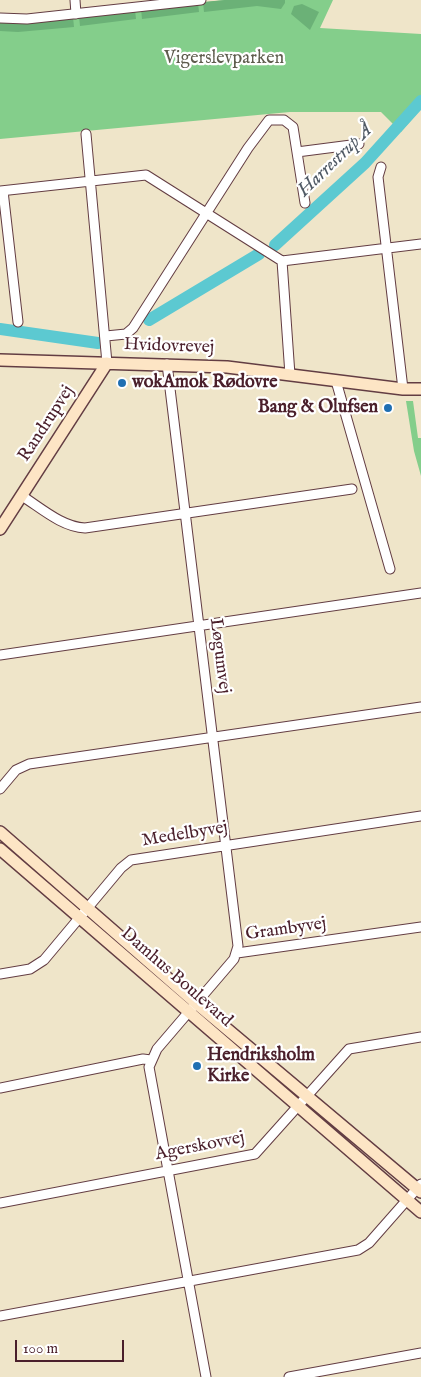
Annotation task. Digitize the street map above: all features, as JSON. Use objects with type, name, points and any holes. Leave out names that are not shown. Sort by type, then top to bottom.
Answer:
[{"type":"street","points":[[75,0],[76,14]]},
{"type":"street","points":[[0,18],[27,19],[200,0]]},
{"type":"street","points":[[106,336],[130,331],[257,134],[269,120],[280,120],[292,124],[305,203]]},
{"type":"street","points":[[86,134],[107,362]]},
{"type":"street","points":[[297,152],[358,144]]},
{"type":"street","points":[[381,167],[378,177],[403,389]]},
{"type":"street","points":[[18,322],[1,191],[146,175],[282,261],[421,244]]},
{"type":"street","points":[[282,261],[290,375]]},
{"type":"street","name":"Hvidovrevej","points":[[0,360],[228,367],[403,389],[421,388]]},
{"type":"street","name":"Randrupvej","points":[[0,530],[4,517],[22,496],[107,362]]},
{"type":"street","name":"Løgumvej","points":[[167,364],[238,940],[237,952]]},
{"type":"street","points":[[336,381],[390,569]]},
{"type":"street","points":[[22,496],[74,528],[84,528],[352,489]]},
{"type":"street","points":[[0,655],[421,593]]},
{"type":"street","points":[[0,789],[16,770],[30,764],[421,707]]},
{"type":"street","name":"Medelbyvej","points":[[0,974],[38,966],[121,868],[131,860],[421,816]]},
{"type":"street","name":"Damhus Boulevard","points":[[0,832],[196,1003],[421,1212]]},
{"type":"street","name":"Damhus Boulevard","points":[[0,849],[188,1013],[302,1101],[420,1188]]},
{"type":"street","name":"Grambyvej","points":[[151,1060],[156,1049],[237,952],[421,927]]},
{"type":"street","name":"Agerskovvej","points":[[0,1203],[255,1154],[349,1050],[421,1038]]},
{"type":"street","points":[[0,1088],[143,1059],[151,1060],[149,1075],[206,1377]]},
{"type":"street","points":[[0,1316],[358,1250],[369,1244],[407,1200],[420,1188]]},
{"type":"street","points":[[289,1377],[421,1353]]},
{"type":"green space","name":"Vigerslevparken","points":[[225,0],[333,0],[320,28],[421,34],[421,109],[401,132],[381,112],[290,112],[0,139],[0,21],[27,22]]},
{"type":"green space","points":[[285,0],[285,3],[281,9],[257,6],[204,12],[203,2]]},
{"type":"green space","points":[[198,3],[199,12],[142,19],[141,9]]},
{"type":"green space","points":[[302,4],[319,12],[310,30],[291,14],[294,6]]},
{"type":"green space","points":[[135,10],[136,19],[80,26],[79,16]]},
{"type":"green space","points":[[73,17],[74,27],[18,32],[0,31],[0,21]]},
{"type":"green space","points":[[406,401],[413,401],[418,438],[421,438],[421,476],[414,451]]},
{"type":"waterway","name":"Harrestrup Å","points":[[275,245],[365,163],[421,101]]},
{"type":"waterway","name":"Harrestrup Å","points":[[149,320],[259,254]]},
{"type":"waterway","name":"Harrestrup Å","points":[[0,329],[98,343]]},
{"type":"place","name":"wokAmok Rødovre","points":[[122,383]]},
{"type":"place","name":"Bang & Olufsen","points":[[388,408]]},
{"type":"place","name":"Hendriksholm Kirke","points":[[197,1066]]}]
